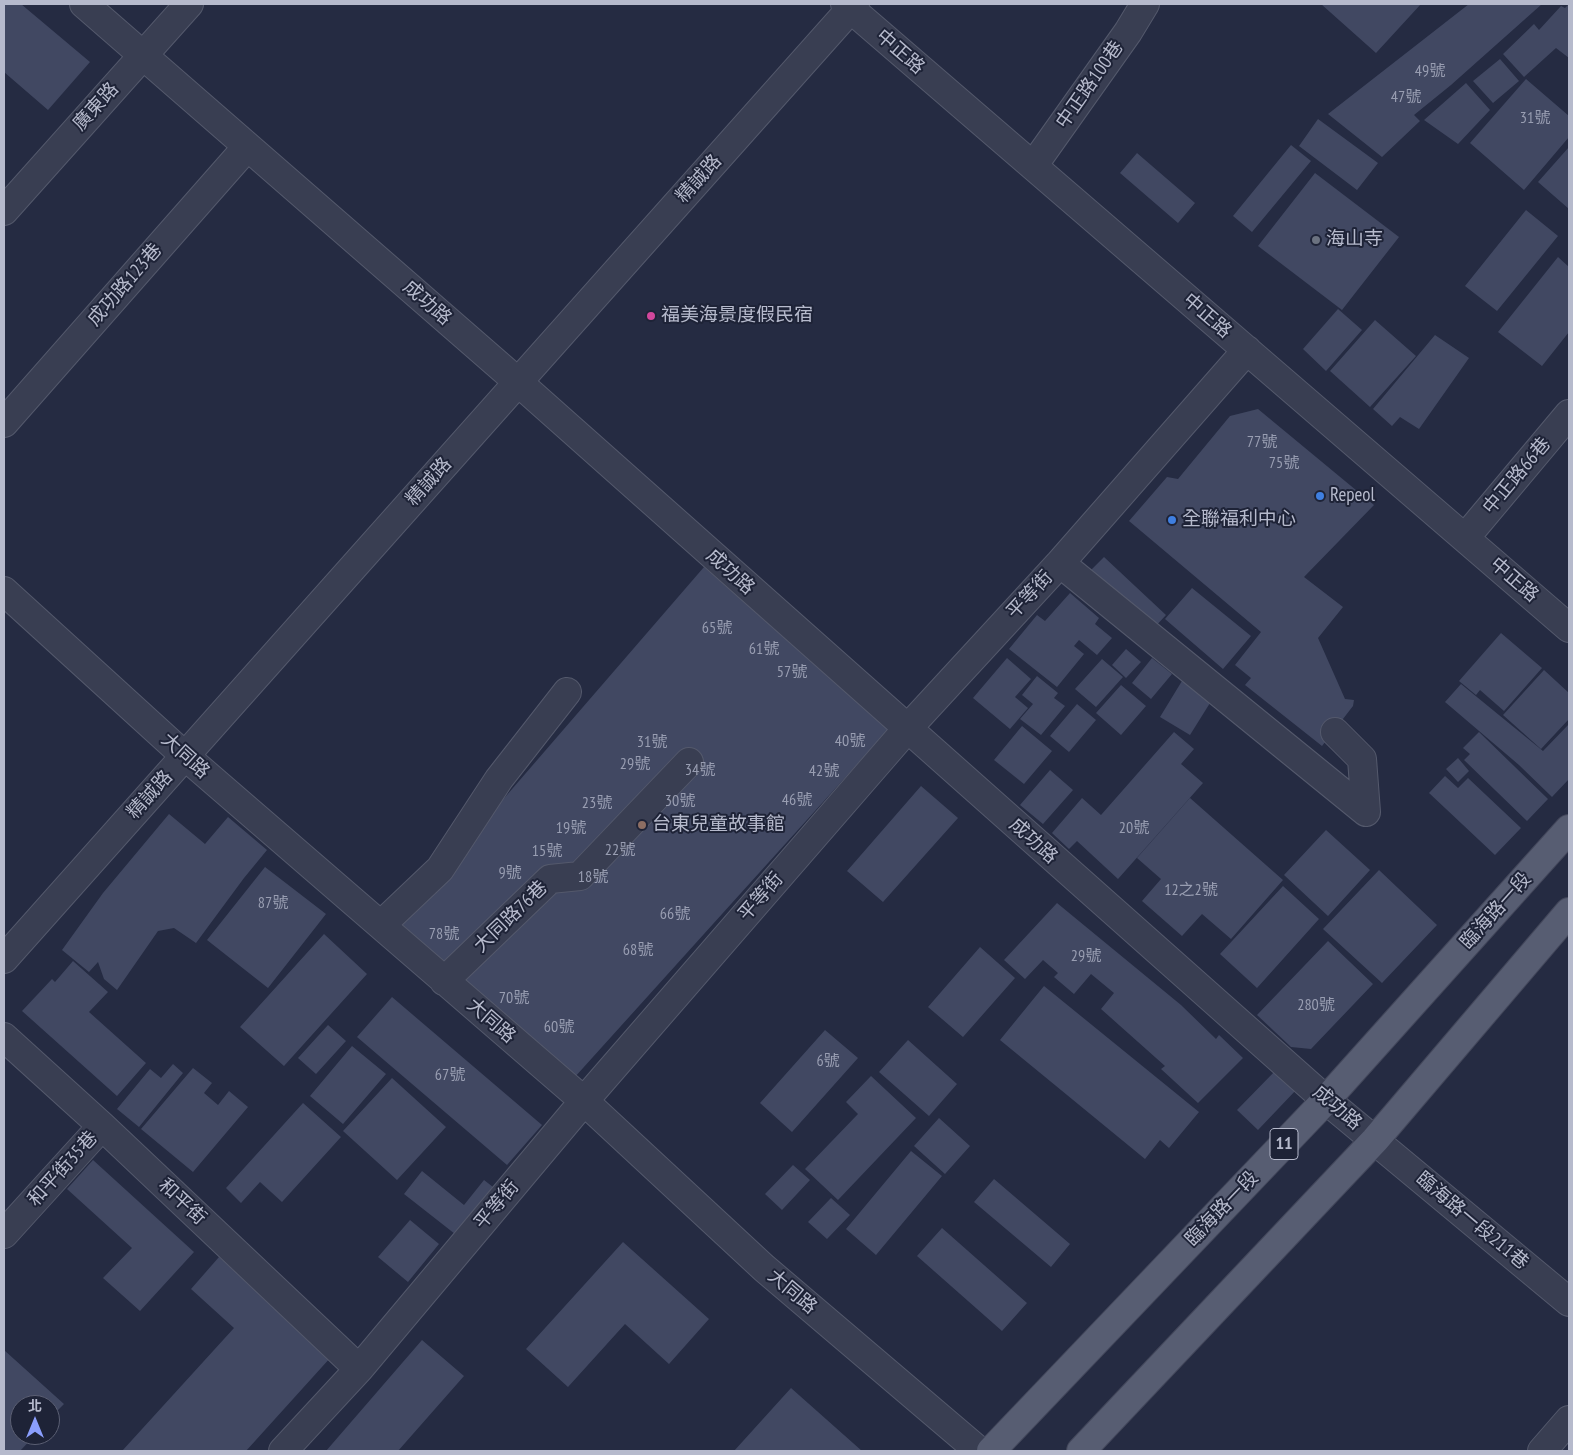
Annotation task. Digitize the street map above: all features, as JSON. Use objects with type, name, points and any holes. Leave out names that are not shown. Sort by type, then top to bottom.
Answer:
[{"type":"main road","name":"臨海路一段","points":[[992,1451],[1326,1100],[1569,829]]},
{"type":"main road","points":[[1081,1451],[1376,1140],[1569,912]]},
{"type":"street","name":"成功路","points":[[84,4],[518,382],[906,729],[1326,1100],[1376,1140]]},
{"type":"street","name":"廣東路","points":[[4,211],[189,4]]},
{"type":"street","name":"中正路100巷","points":[[1033,166],[1128,32],[1145,4]]},
{"type":"street","name":"中正路","points":[[850,5],[1033,166],[1569,628]]},
{"type":"street","name":"精誠路","points":[[4,959],[518,382],[850,5]]},
{"type":"street","name":"成功路123巷","points":[[4,424],[247,146]]},
{"type":"street","name":"平等街","points":[[283,1451],[359,1369],[584,1102],[906,729],[1060,563],[1246,350]]},
{"type":"street","name":"中正路66巷","points":[[1465,538],[1569,414]]},
{"type":"street","points":[[1060,563],[1366,812],[1362,759],[1336,732]]},
{"type":"street","name":"大同路","points":[[4,591],[185,756],[584,1102],[764,1268],[979,1451]]},
{"type":"street","points":[[381,925],[440,869],[499,779],[566,692]]},
{"type":"street","name":"大同路76巷","points":[[444,981],[550,879],[580,876],[689,762]]},
{"type":"street","name":"和平街","points":[[4,1038],[102,1126],[359,1369]]},
{"type":"street","name":"和平街35巷","points":[[4,1234],[102,1126]]},
{"type":"street","name":"臨海路一段211巷","points":[[1376,1140],[1569,1302]]},
{"type":"street","points":[[1542,1451],[1569,1420]]},
{"type":"building","points":[[4,4],[21,4],[90,62],[48,110],[4,72]]},
{"type":"building","points":[[1321,4],[1421,4],[1376,53]]},
{"type":"building","points":[[1469,4],[1542,4],[1451,85],[1414,115],[1420,121],[1382,157],[1328,114]]},
{"type":"building","points":[[1569,4],[1569,58],[1556,48],[1524,77],[1503,54],[1534,24],[1539,30],[1561,6],[1565,8]]},
{"type":"building","points":[[1500,59],[1519,81],[1493,103],[1473,81]]},
{"type":"building","points":[[1526,79],[1569,116],[1569,137],[1524,190],[1470,143]]},
{"type":"building","points":[[1466,83],[1490,110],[1458,144],[1424,120]]},
{"type":"building","points":[[1318,119],[1378,163],[1357,190],[1299,146]]},
{"type":"building","points":[[1291,145],[1311,161],[1252,232],[1233,216]]},
{"type":"building","points":[[1569,147],[1569,209],[1538,182]]},
{"type":"building","points":[[1137,153],[1195,203],[1178,223],[1120,173]]},
{"type":"building","points":[[1315,173],[1399,237],[1342,310],[1258,246]]},
{"type":"building","points":[[1526,210],[1558,236],[1497,311],[1465,286]]},
{"type":"building","points":[[1558,257],[1569,267],[1569,332],[1542,366],[1498,332]]},
{"type":"building","points":[[1338,309],[1362,330],[1326,371],[1303,349]]},
{"type":"building","points":[[1375,320],[1416,356],[1370,407],[1330,371]]},
{"type":"building","points":[[1435,335],[1469,358],[1419,429],[1400,417],[1392,426],[1373,409]]},
{"type":"building","points":[[1258,409],[1374,505],[1304,577],[1343,607],[1318,638],[1345,699],[1354,700],[1353,706],[1322,746],[1245,685],[1251,678],[1235,665],[1261,632],[1129,521],[1167,477],[1178,479],[1230,416]]},
{"type":"building","points":[[1104,557],[1166,615],[1154,628],[1090,571]]},
{"type":"building","name":"台東兒童故事館","points":[[704,567],[889,729],[574,1078],[398,921]]},
{"type":"building","points":[[1192,588],[1251,636],[1223,669],[1165,619]]},
{"type":"building","points":[[1070,593],[1099,618],[1095,624],[1112,638],[1097,655],[1079,640],[1074,646],[1084,654],[1057,687],[1009,649],[1037,615],[1045,621]]},
{"type":"building","points":[[1501,633],[1542,668],[1504,711],[1480,690],[1476,695],[1459,681]]},
{"type":"building","points":[[1126,649],[1141,662],[1126,678],[1112,665]]},
{"type":"building","points":[[1007,658],[1031,679],[1015,697],[1028,708],[1010,729],[973,698]]},
{"type":"building","points":[[1152,658],[1172,674],[1151,699],[1132,683]]},
{"type":"building","points":[[1102,659],[1123,677],[1096,707],[1075,689]]},
{"type":"building","points":[[1544,670],[1569,693],[1569,719],[1541,749],[1503,715]]},
{"type":"building","points":[[1037,676],[1058,693],[1054,698],[1065,706],[1041,735],[1020,719],[1033,704],[1022,695]]},
{"type":"building","points":[[1185,676],[1215,695],[1190,735],[1160,717]]},
{"type":"building","points":[[1461,684],[1543,751],[1569,724],[1569,779],[1552,797],[1519,765],[1445,702]]},
{"type":"building","points":[[1121,685],[1146,706],[1121,735],[1096,713]]},
{"type":"building","points":[[1077,704],[1096,720],[1069,752],[1050,736]]},
{"type":"building","points":[[1022,726],[1052,751],[1024,784],[994,760]]},
{"type":"building","points":[[1174,732],[1194,749],[1181,764],[1203,783],[1118,879],[1077,841],[1069,849],[1052,833],[1082,798],[1101,815]]},
{"type":"building","points":[[1479,732],[1548,799],[1527,821],[1464,760],[1470,754],[1463,748]]},
{"type":"building","points":[[1458,758],[1469,771],[1458,782],[1446,769]]},
{"type":"building","points":[[1050,770],[1073,790],[1043,824],[1020,805]]},
{"type":"building","points":[[1445,776],[1458,788],[1468,778],[1521,828],[1495,855],[1429,793]]},
{"type":"building","points":[[921,786],[958,818],[883,902],[847,871]]},
{"type":"building","points":[[1190,798],[1283,880],[1231,939],[1202,914],[1182,936],[1142,901],[1161,879],[1137,858]]},
{"type":"building","points":[[169,814],[205,844],[228,817],[267,850],[196,943],[174,928],[158,931],[117,990],[104,979],[98,962],[89,972],[62,950],[103,893]]},
{"type":"building","points":[[1326,830],[1370,870],[1328,916],[1284,875]]},
{"type":"building","points":[[265,867],[326,914],[268,988],[207,940]]},
{"type":"building","points":[[1379,870],[1437,925],[1382,983],[1323,929]]},
{"type":"building","points":[[1283,886],[1319,919],[1257,988],[1220,954]]},
{"type":"building","points":[[1057,903],[1181,1005],[1216,1039],[1219,1035],[1243,1058],[1198,1103],[1161,1069],[1165,1066],[1101,1009],[1114,993],[1091,974],[1074,994],[1054,977],[1058,973],[1043,960],[1025,979],[1004,960]]},
{"type":"building","points":[[324,934],[367,974],[284,1066],[240,1027]]},
{"type":"building","points":[[1328,941],[1373,984],[1311,1049],[1291,1047],[1257,1015]]},
{"type":"building","points":[[980,947],[1015,978],[963,1037],[928,1007]]},
{"type":"building","points":[[73,961],[108,992],[89,1012],[146,1063],[117,1096],[22,1011],[52,979],[55,982]]},
{"type":"building","points":[[1044,986],[1199,1112],[1169,1148],[1160,1140],[1145,1159],[1000,1040]]},
{"type":"building","points":[[392,997],[542,1125],[507,1165],[357,1037]]},
{"type":"building","points":[[328,1025],[346,1041],[316,1074],[298,1058]]},
{"type":"building","points":[[825,1030],[858,1058],[792,1132],[760,1103]]},
{"type":"building","points":[[908,1040],[957,1084],[929,1116],[879,1072]]},
{"type":"building","points":[[352,1046],[386,1074],[343,1124],[310,1096]]},
{"type":"building","points":[[173,1064],[183,1073],[139,1127],[117,1109],[150,1069],[161,1078]]},
{"type":"building","points":[[193,1068],[212,1083],[204,1093],[218,1105],[229,1091],[248,1107],[193,1172],[141,1129]]},
{"type":"building","points":[[1276,1070],[1297,1089],[1258,1130],[1237,1110]]},
{"type":"building","points":[[871,1076],[916,1118],[838,1200],[805,1169],[858,1114],[846,1102]]},
{"type":"building","points":[[392,1078],[446,1127],[397,1180],[343,1131]]},
{"type":"building","points":[[303,1103],[341,1137],[282,1202],[260,1182],[241,1203],[226,1188]]},
{"type":"building","points":[[939,1118],[970,1146],[945,1174],[914,1146]]},
{"type":"building","points":[[911,1151],[942,1176],[876,1255],[846,1229]]},
{"type":"building","points":[[93,1160],[194,1252],[140,1311],[103,1278],[132,1248],[67,1189]]},
{"type":"building","points":[[793,1165],[810,1180],[782,1210],[765,1194]]},
{"type":"building","points":[[422,1171],[464,1205],[484,1180],[493,1187],[455,1234],[404,1194]]},
{"type":"building","points":[[994,1179],[1070,1244],[1051,1267],[974,1202]]},
{"type":"building","points":[[831,1198],[850,1215],[827,1239],[808,1222]]},
{"type":"building","points":[[410,1220],[439,1244],[408,1282],[378,1257]]},
{"type":"building","points":[[942,1228],[1027,1303],[1002,1331],[917,1256]]},
{"type":"building","points":[[623,1242],[709,1319],[669,1364],[625,1324],[568,1387],[526,1349]]},
{"type":"building","points":[[219,1257],[331,1357],[246,1451],[122,1451],[234,1328],[191,1289]]},
{"type":"building","points":[[422,1340],[464,1376],[398,1451],[326,1451]]},
{"type":"building","points":[[4,1350],[54,1395],[10,1395],[10,1445],[26,1445],[20,1451],[4,1451]]},
{"type":"building","points":[[791,1388],[862,1451],[734,1451]]},
{"type":"place","name":"海山寺","points":[[1316,240]]},
{"type":"place","name":"福美海景度假民宿","points":[[651,316]]},
{"type":"place","name":"Repeol","points":[[1320,496]]},
{"type":"place","name":"全聯福利中心","points":[[1172,520]]},
{"type":"place","name":"台東兒童故事館","points":[[642,825]]}]
